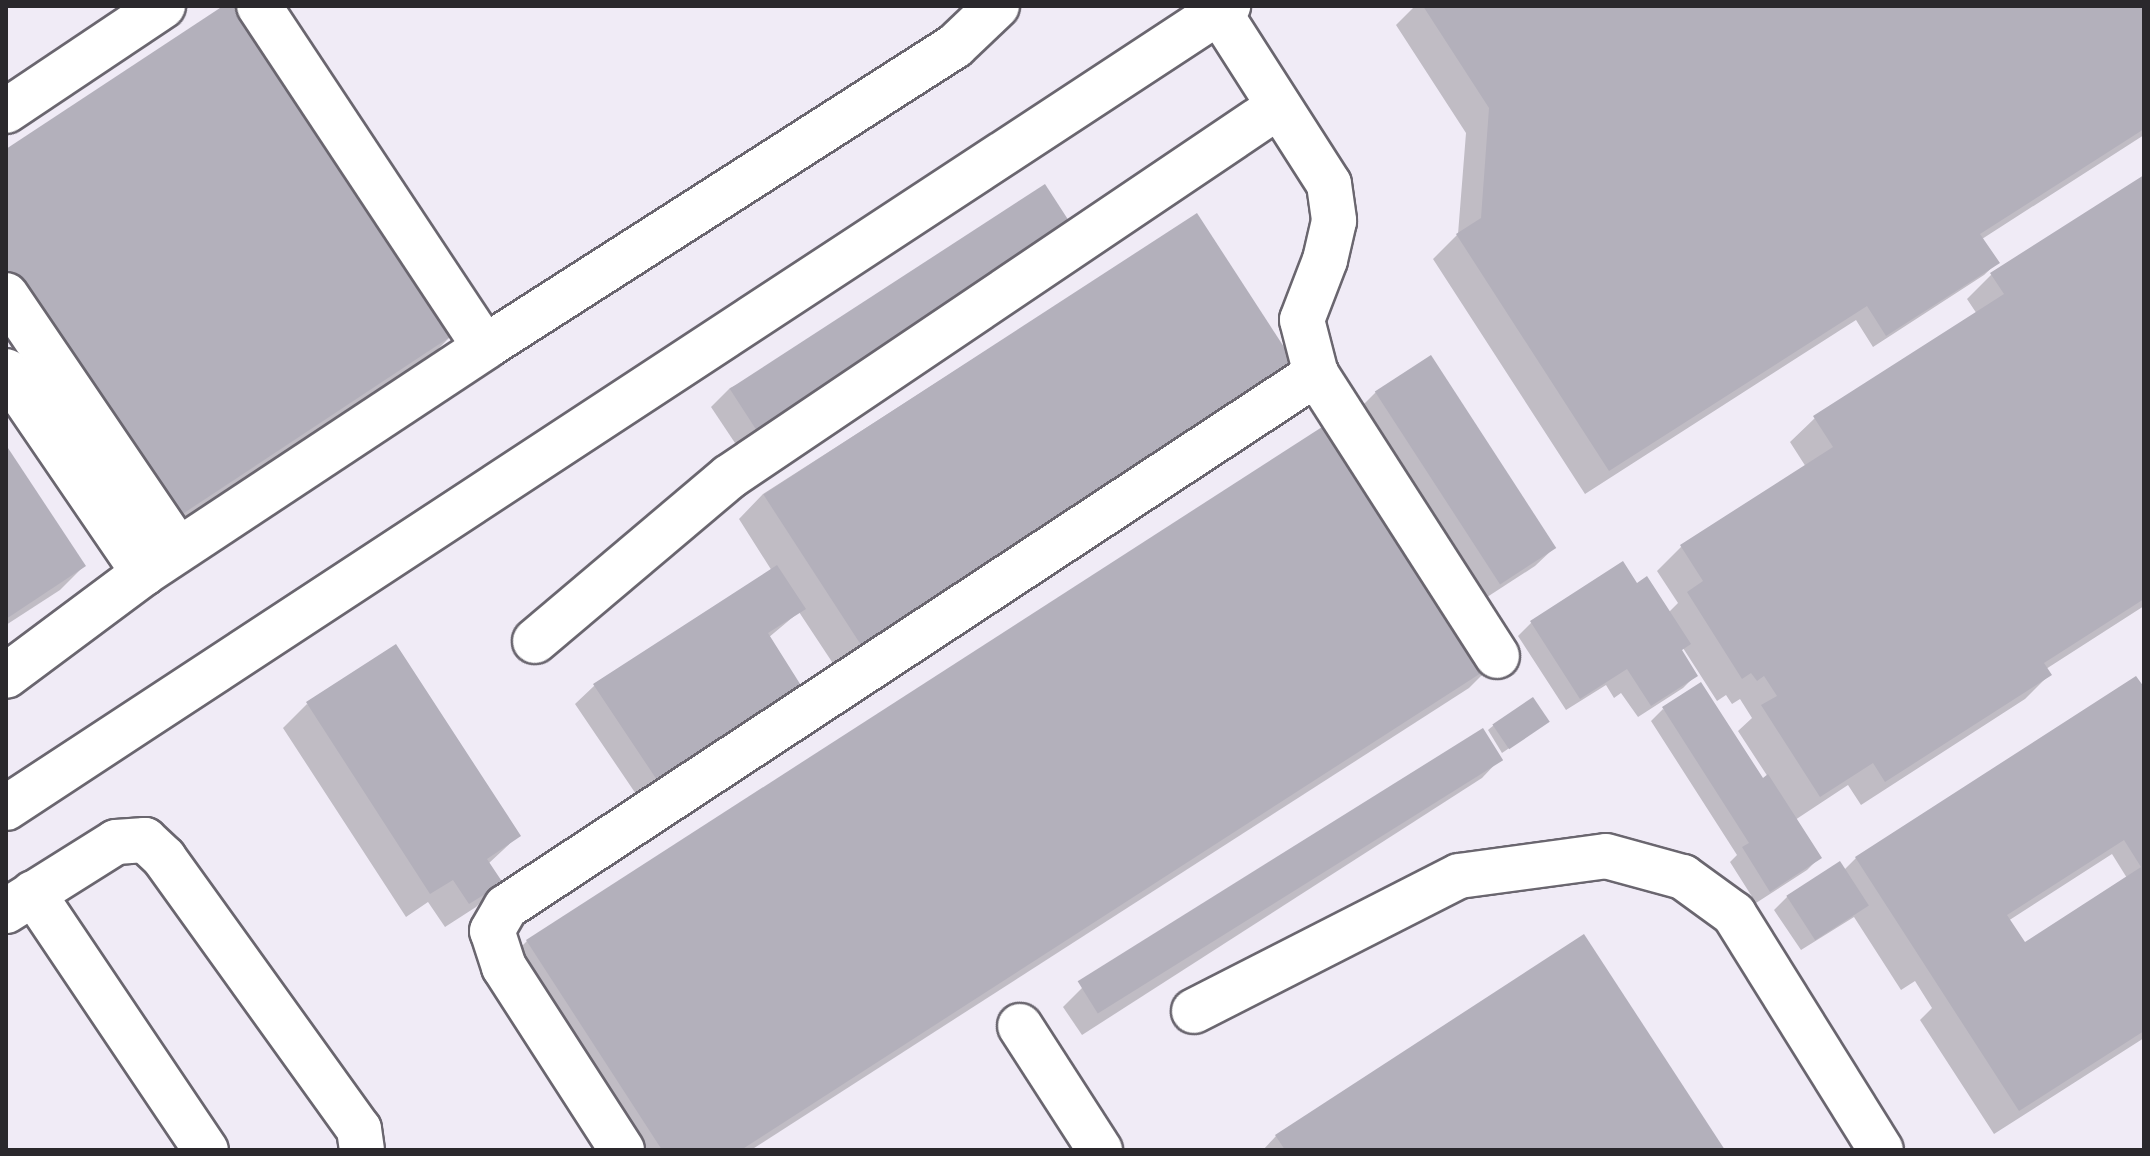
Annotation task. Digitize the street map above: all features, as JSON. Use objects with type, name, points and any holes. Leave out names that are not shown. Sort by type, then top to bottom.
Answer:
[{"type":"street","points":[[6,111],[163,6]]},
{"type":"street","points":[[259,6],[485,347]]},
{"type":"street","points":[[6,676],[161,561],[485,347],[955,46],[997,6]]},
{"type":"street","points":[[6,808],[1223,9],[1329,184],[1334,221],[1325,260],[1302,320],[1316,374],[1497,656]]},
{"type":"street","points":[[535,641],[729,477],[1279,106]]},
{"type":"street","points":[[6,295],[161,561]]},
{"type":"street","points":[[6,371],[161,561]]},
{"type":"street","points":[[622,1150],[499,957],[492,931],[506,907],[1316,374]]},
{"type":"street","points":[[206,1150],[19,902],[116,842],[145,840],[164,858],[359,1129],[362,1150]]},
{"type":"street","points":[[1194,1011],[1459,876],[1606,856],[1683,877],[1734,914],[1881,1150]]},
{"type":"street","points":[[1020,1026],[1100,1150]]},
{"type":"building","points":[[223,6],[243,6],[459,331],[172,521],[6,293],[6,149]]},
{"type":"building","points":[[1423,6],[2144,6],[2144,129],[1980,234],[2000,263],[1886,336],[1867,306],[1609,471],[1456,234],[1481,218],[1489,108]]},
{"type":"building","points":[[2144,175],[2144,599],[2044,663],[2052,675],[1885,782],[1873,763],[1820,797],[1761,705],[1777,696],[1764,676],[1757,681],[1751,673],[1742,679],[1687,592],[1703,581],[1680,545],[1833,447],[1813,416],[2004,294],[1990,273]]},
{"type":"building","points":[[1045,184],[1072,226],[757,431],[730,389]]},
{"type":"building","points":[[1197,213],[1296,365],[862,646],[763,495]]},
{"type":"building","points":[[1431,355],[1556,548],[1500,584],[1375,391]]},
{"type":"building","points":[[1336,418],[1495,664],[741,1150],[662,1150],[526,940]]},
{"type":"building","points":[[6,445],[86,566],[6,619]]},
{"type":"building","points":[[1623,561],[1637,583],[1647,576],[1691,644],[1682,650],[1698,676],[1651,706],[1627,669],[1580,699],[1530,621]]},
{"type":"building","points":[[777,565],[806,609],[768,633],[802,687],[657,780],[593,684]]},
{"type":"building","points":[[396,644],[521,836],[487,859],[503,883],[469,904],[453,880],[430,894],[306,702]]},
{"type":"building","points":[[2136,676],[2144,687],[2144,1031],[2019,1111],[1855,857]],"holes":[[[2124,840],[2141,867],[2025,942],[2007,915]]]},
{"type":"building","points":[[1701,682],[1763,778],[1768,774],[1822,858],[1770,892],[1742,847],[1749,843],[1662,707]]},
{"type":"building","points":[[1533,697],[1550,722],[1509,749],[1492,724]]},
{"type":"building","points":[[1483,728],[1503,760],[1098,1014],[1078,981]]},
{"type":"building","points":[[1840,861],[1869,905],[1815,940],[1786,896]]},
{"type":"building","points":[[1584,934],[1725,1150],[1285,1150],[1275,1135]]}]
